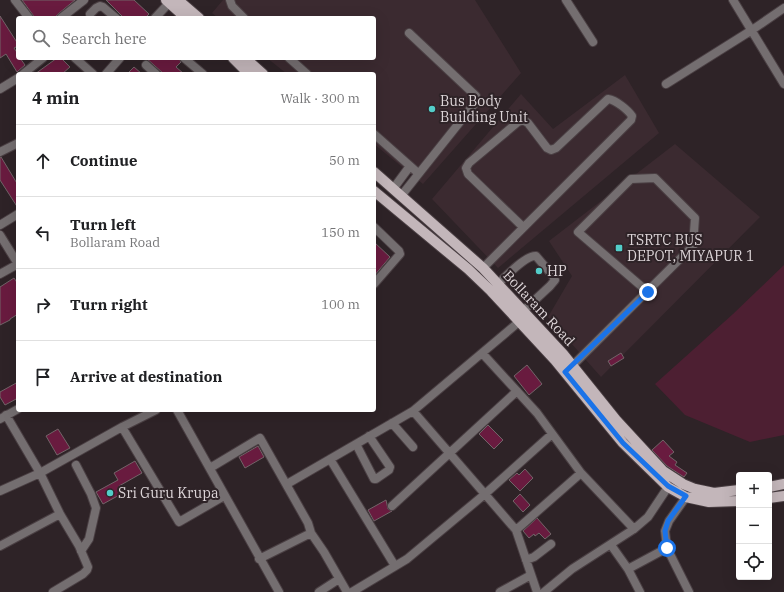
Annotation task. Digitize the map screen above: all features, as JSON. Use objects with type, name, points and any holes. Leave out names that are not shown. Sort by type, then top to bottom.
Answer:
[{"type":"main road","points":[[171,1],[184,16]]},
{"type":"main road","points":[[171,1],[196,16]]},
{"type":"main road","points":[[235,60],[247,72]]},
{"type":"main road","points":[[247,60],[261,72]]},
{"type":"main road","name":"Bollaram Road","points":[[376,174],[483,268],[498,284],[521,316]]},
{"type":"main road","name":"Bollaram Road","points":[[376,193],[468,269],[521,316],[664,471],[683,484],[695,489],[714,493],[736,490]]},
{"type":"main road","name":"Bollaram Road","points":[[569,369],[623,443],[668,486],[686,496],[709,502],[736,501]]},
{"type":"main road","points":[[772,486],[784,484]]},
{"type":"main road","points":[[772,498],[784,496]]},
{"type":"street","points":[[15,0],[27,16]]},
{"type":"street","points":[[64,16],[84,0]]},
{"type":"street","points":[[230,0],[232,6],[242,16]]},
{"type":"street","points":[[566,0],[593,42]]},
{"type":"street","points":[[733,0],[784,84]]},
{"type":"street","points":[[157,16],[171,1]]},
{"type":"street","points":[[90,14],[100,6],[114,16]]},
{"type":"street","points":[[666,84],[784,8]]},
{"type":"street","points":[[397,192],[418,173],[475,103],[476,96],[409,33]]},
{"type":"street","points":[[26,72],[40,60]]},
{"type":"street","points":[[77,60],[91,72]]},
{"type":"street","points":[[108,72],[118,60]]},
{"type":"street","points":[[186,60],[201,72]]},
{"type":"street","points":[[291,60],[305,72]]},
{"type":"street","points":[[146,66],[154,72]]},
{"type":"street","points":[[0,89],[16,79]]},
{"type":"street","points":[[483,268],[631,120],[632,116],[630,113],[612,100],[608,100],[556,148],[551,150],[547,148],[523,120],[518,122],[469,163],[466,168],[468,174],[522,228]]},
{"type":"street","points":[[376,136],[418,173]]},
{"type":"street","points":[[0,152],[16,143]]},
{"type":"street","points":[[397,192],[410,166]]},
{"type":"street","points":[[569,369],[648,292],[693,246],[695,218],[655,178],[631,179],[578,232],[648,292]]},
{"type":"street","points":[[0,225],[16,215]]},
{"type":"street","points":[[376,229],[400,254],[376,282]]},
{"type":"street","points":[[0,235],[16,261]]},
{"type":"street","points":[[287,484],[413,411],[482,353],[521,316],[555,280],[536,256],[532,255],[498,284]]},
{"type":"street","points":[[0,274],[16,265]]},
{"type":"street","points":[[482,353],[537,413],[581,473],[634,529]]},
{"type":"street","points":[[392,506],[517,390]]},
{"type":"street","points":[[16,410],[3,417],[40,473],[88,567],[83,574],[53,592]]},
{"type":"street","points":[[413,411],[516,530],[537,592]]},
{"type":"street","points":[[0,491],[40,473],[122,426],[152,412]]},
{"type":"street","points":[[178,412],[259,559],[279,592]]},
{"type":"street","points":[[392,423],[413,447]]},
{"type":"street","points":[[122,426],[179,522],[224,496]]},
{"type":"street","points":[[352,592],[407,559],[485,494],[552,434]]},
{"type":"street","points":[[356,444],[374,479],[376,479],[390,468],[369,436]]},
{"type":"street","points":[[210,468],[260,438],[308,523],[311,533],[324,552],[347,592]]},
{"type":"street","points":[[330,459],[395,566]]},
{"type":"street","points":[[76,465],[91,494],[96,509],[89,539],[81,551]]},
{"type":"street","points":[[516,530],[581,473]]},
{"type":"street","points":[[544,592],[572,569],[634,529],[648,517],[668,486]]},
{"type":"street","points":[[686,496],[668,521],[665,531],[667,548],[689,592]]},
{"type":"street","points":[[0,546],[60,514]]},
{"type":"street","points":[[259,559],[311,533]]},
{"type":"street","points":[[526,560],[534,557],[551,544]]},
{"type":"street","points":[[610,544],[628,569],[640,592]]},
{"type":"street","points":[[628,569],[667,548]]},
{"type":"street","points":[[500,592],[531,576]]},
{"type":"street","points":[[319,592],[339,579]]},
{"type":"shaded area","name":"Bus Body Building Unit","points":[[223,0],[475,0],[521,73],[423,184],[376,146],[376,72],[284,72],[270,60],[376,60],[376,16],[216,16],[212,13]]},
{"type":"shaded area","points":[[625,75],[659,133],[498,268],[432,199],[521,94],[553,129]]},
{"type":"shaded area","points":[[675,144],[760,217],[601,377],[548,317],[572,276],[549,241]]},
{"type":"shaded area","points":[[784,265],[784,435],[750,442],[685,415],[655,384],[733,314]]},
{"type":"building","points":[[22,0],[75,0],[56,16],[33,15]]},
{"type":"building","points":[[106,0],[134,0],[149,14],[147,16],[122,16]]},
{"type":"building","points":[[0,16],[16,41],[16,47],[14,48],[16,51],[16,60],[21,60],[25,65],[17,72],[6,54],[0,58]]},
{"type":"building","points":[[54,60],[63,60],[70,67],[64,72],[38,72]]},
{"type":"building","points":[[148,60],[180,60],[181,62],[176,67],[182,72],[162,72]]},
{"type":"building","points":[[134,67],[140,72],[129,72]]},
{"type":"building","points":[[1,157],[16,182],[16,205],[0,180]]},
{"type":"building","points":[[376,244],[390,257],[376,274]]},
{"type":"building","points":[[14,278],[16,281],[16,315],[0,325],[0,287]]},
{"type":"building","points":[[621,353],[624,358],[611,366],[608,361]]},
{"type":"building","points":[[527,365],[542,384],[529,395],[514,376]]},
{"type":"building","points":[[16,383],[16,399],[5,405],[0,397],[0,392]]},
{"type":"building","points":[[488,425],[503,440],[494,449],[479,434]]},
{"type":"building","points":[[58,429],[70,448],[57,455],[46,436]]},
{"type":"building","points":[[663,440],[674,452],[669,456],[677,462],[675,465],[687,473],[684,477],[667,466],[652,450]]},
{"type":"building","points":[[258,446],[264,457],[245,468],[239,457]]},
{"type":"building","points":[[135,461],[142,473],[119,486],[123,493],[103,504],[96,492],[118,480],[114,473]]},
{"type":"building","points":[[525,469],[533,478],[520,491],[509,480],[517,473],[519,475]]},
{"type":"building","points":[[520,494],[530,505],[523,512],[513,501]]},
{"type":"building","points":[[386,500],[388,509],[392,511],[374,521],[368,510]]},
{"type":"building","points":[[537,518],[551,534],[545,539],[539,533],[535,536],[534,534],[529,538],[523,531]]},
{"type":"place","name":"Bus Body Building Unit","points":[[432,109]]},
{"type":"place","name":"TSRTC BUS DEPOT, MIYAPUR 1","points":[[619,248]]},
{"type":"place","name":"HP","points":[[539,271]]},
{"type":"place","name":"Sri Guru Krupa","points":[[110,493]]},
{"type":"route","points":[[648,292],[573,366],[565,372],[623,443],[668,486],[686,496],[668,521],[665,531],[667,548]]}]
